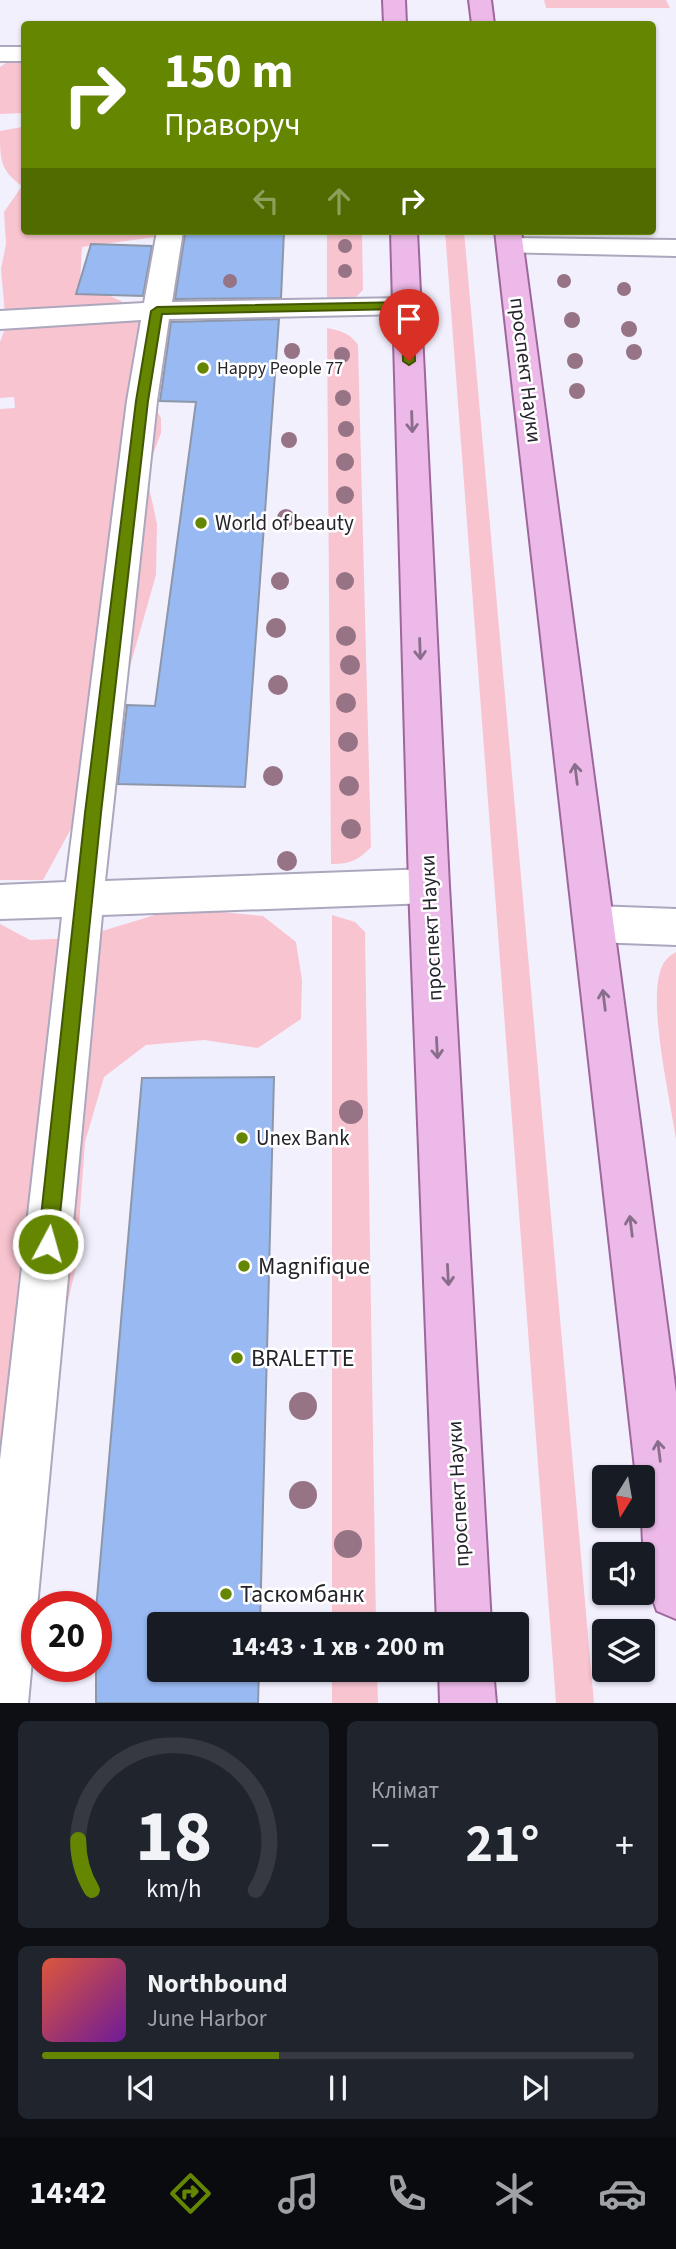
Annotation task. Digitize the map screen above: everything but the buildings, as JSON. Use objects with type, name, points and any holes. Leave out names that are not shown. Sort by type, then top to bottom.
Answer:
[{"type":"main road","points":[[394,0],[395,21]]},
{"type":"main road","points":[[480,0],[483,21]]},
{"type":"main road","name":"проспект Науки","points":[[404,235],[429,886],[463,1612]]},
{"type":"main road","name":"проспект Науки","points":[[509,239],[676,1592]]},
{"type":"main road","points":[[467,1682],[468,1703]]},
{"type":"lane","points":[[0,54],[21,54]]},
{"type":"lane","points":[[0,1703],[83,898],[142,401],[169,235]]},
{"type":"lane","points":[[509,239],[676,248]]},
{"type":"lane","points":[[0,320],[157,311],[407,306]]},
{"type":"lane","points":[[0,902],[429,886]]},
{"type":"lane","points":[[594,924],[676,927]]},
{"type":"shaded area","points":[[544,0],[666,0],[670,8],[546,8]]},
{"type":"shaded area","points":[[21,62],[21,113],[0,114],[0,67],[6,63]]},
{"type":"shaded area","points":[[21,127],[21,185],[5,169],[0,150],[0,131]]},
{"type":"shaded area","points":[[21,187],[21,235],[160,235],[82,247],[80,282],[121,301],[145,322],[136,375],[161,418],[161,433],[146,473],[157,524],[156,575],[129,670],[89,721],[72,827],[43,880],[0,880],[0,409],[15,408],[14,397],[0,398],[0,342],[6,326],[1,269],[6,244],[4,212]]},
{"type":"shaded area","points":[[327,235],[362,235],[363,290],[356,297],[327,301]]},
{"type":"shaded area","points":[[445,235],[464,235],[594,1703],[556,1703]]},
{"type":"shaded area","points":[[327,328],[345,333],[358,345],[371,847],[353,861],[331,864]]},
{"type":"shaded area","points":[[178,908],[263,916],[296,942],[302,980],[301,1019],[258,1048],[204,1040],[146,1045],[104,1077],[85,1142],[76,1267],[0,1590],[0,924],[30,940],[79,938]]},
{"type":"shaded area","points":[[332,915],[355,922],[365,932],[376,1612],[332,1612]]},
{"type":"shaded area","points":[[676,952],[676,1139],[662,1054],[657,988],[661,968]]},
{"type":"shaded area","points":[[332,1682],[377,1682],[378,1703],[332,1703]]},
{"type":"place","name":"Happy People 77","points":[[203,368]]},
{"type":"place","name":"World of beauty","points":[[201,523]]},
{"type":"place","name":"Unex Bank","points":[[242,1138]]},
{"type":"place","name":"Magnifique","points":[[244,1266]]},
{"type":"place","name":"BRALETTE","points":[[237,1358]]},
{"type":"place","name":"Таскомбанк","points":[[226,1594]]},
{"type":"route","points":[[48,1244],[93,813],[142,401],[157,311],[327,305],[407,306],[409,361]]}]
